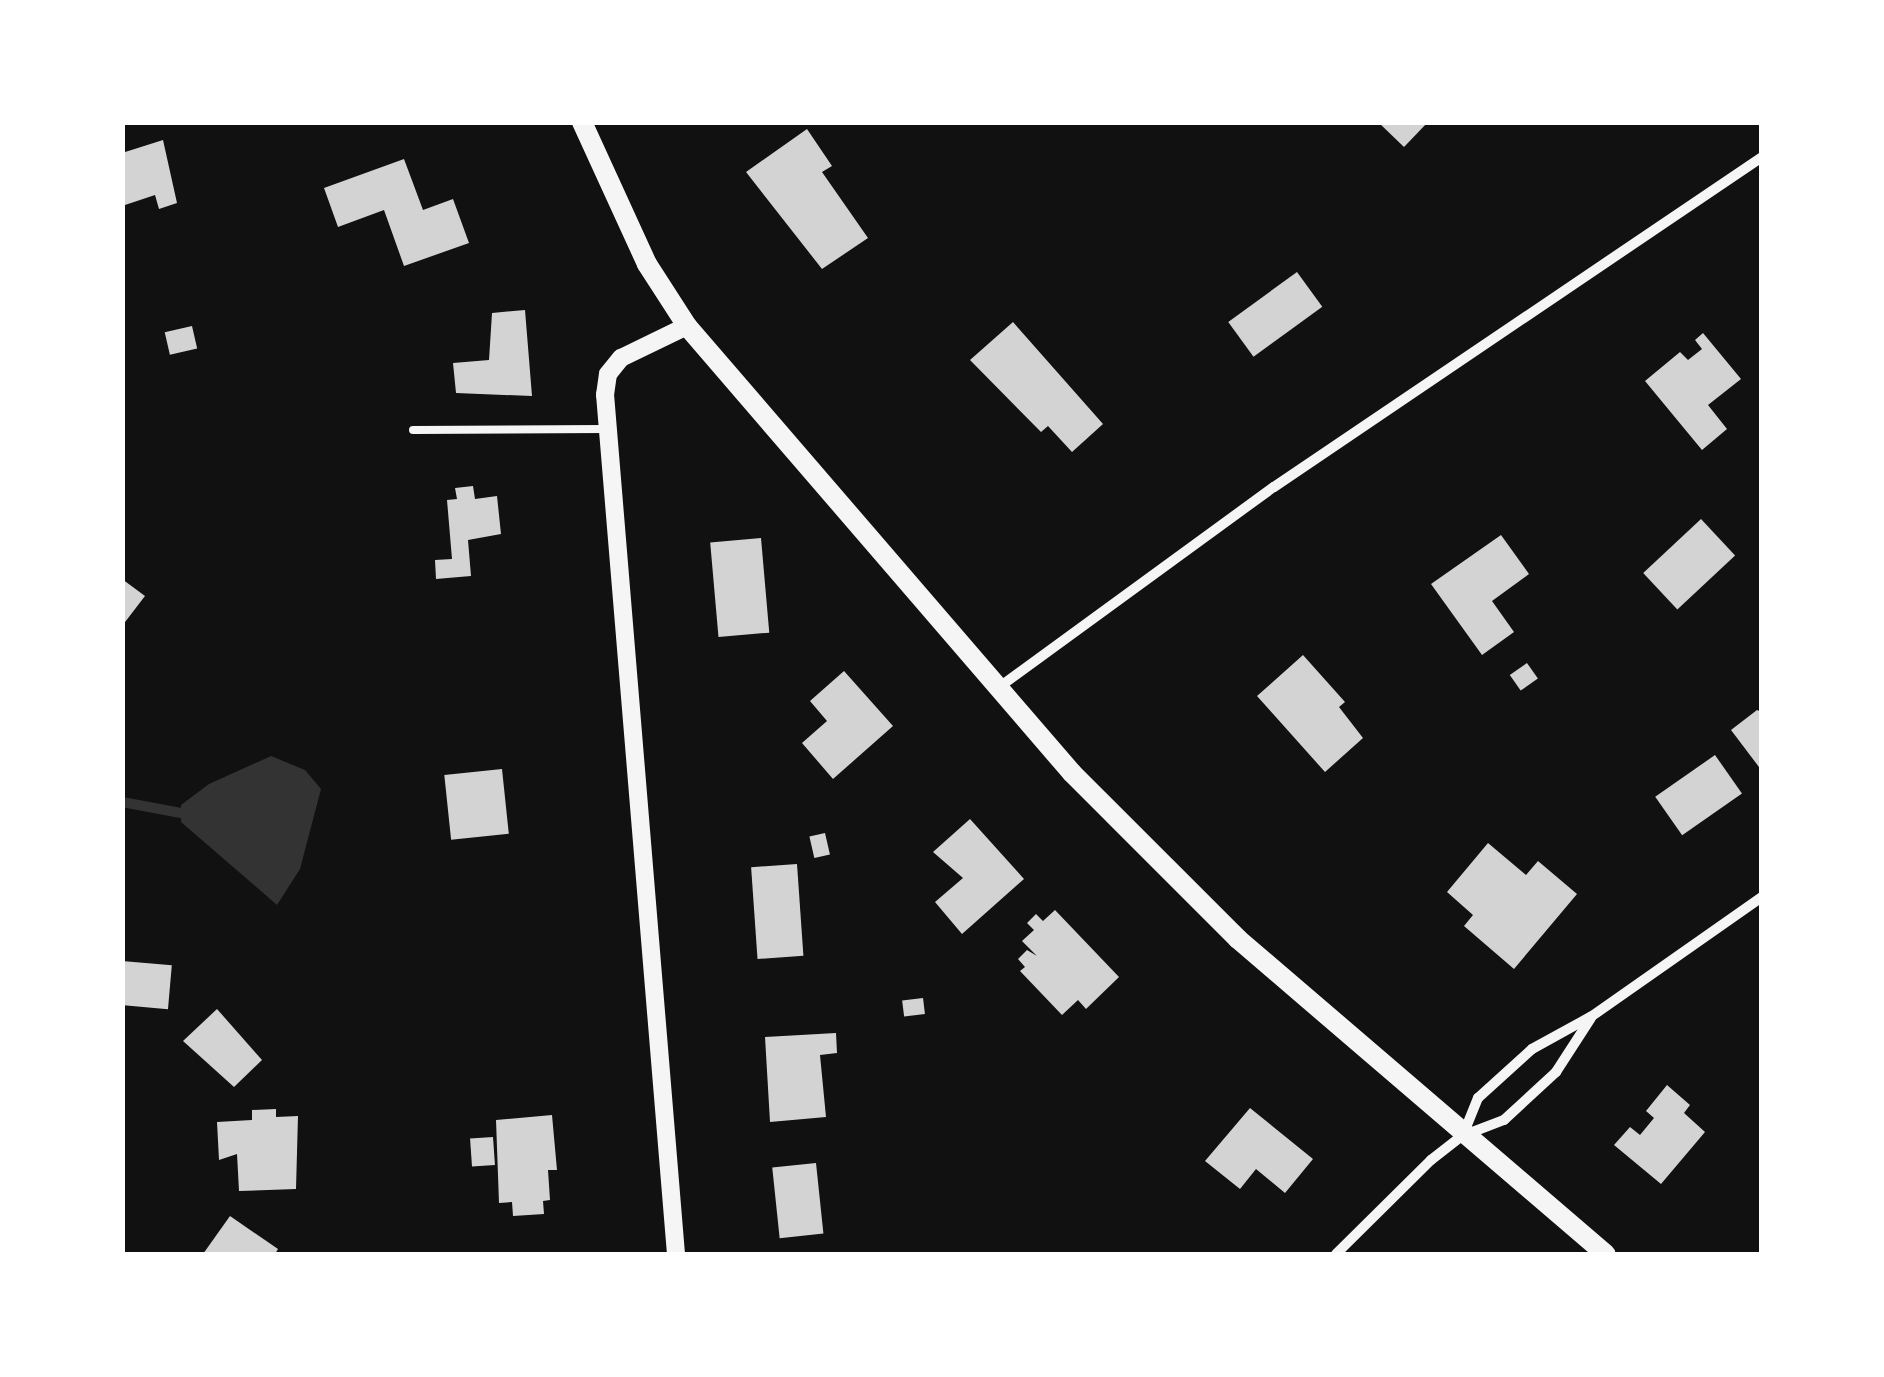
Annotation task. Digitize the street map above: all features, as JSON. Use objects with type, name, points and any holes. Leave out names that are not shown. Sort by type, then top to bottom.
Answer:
[{"type":"main road","points":[[582,122],[638,247],[687,326],[1072,774],[1238,939],[1462,1136],[1605,1254]]},
{"type":"street","points":[[997,688],[1274,487],[1762,157]]},
{"type":"street","points":[[676,1254],[606,429],[606,384],[613,365],[687,326]]},
{"type":"street","points":[[1462,1136],[1478,1098],[1532,1049],[1592,1016],[1762,897]]},
{"type":"street","points":[[1336,1254],[1462,1136],[1504,1120],[1556,1072],[1592,1016]]},
{"type":"lane","points":[[414,430],[606,429]]},
{"type":"shaded area","points":[[271,756],[305,770],[321,789],[300,869],[277,905],[181,822],[181,805],[209,784]]},
{"type":"building","points":[[1378,122],[1428,122],[1404,147]]},
{"type":"building","points":[[807,129],[832,166],[822,172],[868,238],[822,269],[746,172]]},
{"type":"building","points":[[163,140],[177,203],[159,209],[155,195],[122,206],[122,153]]},
{"type":"building","points":[[404,159],[423,210],[453,199],[469,243],[404,266],[384,210],[338,227],[324,188]]},
{"type":"building","points":[[1297,272],[1322,307],[1254,357],[1228,322]]},
{"type":"building","points":[[525,310],[532,396],[456,393],[453,363],[489,360],[492,313]]},
{"type":"building","points":[[1013,322],[1103,424],[1072,452],[1048,426],[1041,432],[970,360]]},
{"type":"building","points":[[192,326],[197,348],[170,355],[165,332]]},
{"type":"building","points":[[1703,333],[1741,379],[1708,405],[1727,429],[1702,450],[1645,381],[1680,352],[1688,360],[1702,349],[1695,340]]},
{"type":"building","points":[[473,486],[475,499],[497,496],[501,534],[468,540],[471,576],[436,579],[435,560],[452,559],[447,500],[457,499],[455,488]]},
{"type":"building","points":[[1701,519],[1735,556],[1677,609],[1643,573]]},
{"type":"building","points":[[1501,535],[1529,574],[1492,601],[1514,632],[1482,655],[1431,584]]},
{"type":"building","points":[[761,538],[769,633],[718,637],[710,542]]},
{"type":"building","points":[[122,579],[145,596],[122,626]]},
{"type":"building","points":[[1303,655],[1345,702],[1339,707],[1363,738],[1325,772],[1257,696]]},
{"type":"building","points":[[1527,663],[1538,679],[1521,691],[1510,675]]},
{"type":"building","points":[[844,671],[893,726],[833,779],[802,743],[827,721],[810,701]]},
{"type":"building","points":[[1757,710],[1762,712],[1762,771],[1731,730]]},
{"type":"building","points":[[1715,755],[1742,794],[1682,835],[1655,797]]},
{"type":"building","points":[[502,769],[509,834],[451,840],[444,775]]},
{"type":"building","points":[[970,819],[1024,879],[962,934],[935,902],[963,878],[933,852]]},
{"type":"building","points":[[825,833],[830,854],[814,858],[809,837]]},
{"type":"building","points":[[1488,843],[1526,875],[1538,861],[1577,894],[1514,969],[1464,926],[1473,915],[1447,892]]},
{"type":"building","points":[[797,864],[803,956],[758,959],[751,867]]},
{"type":"building","points":[[1055,910],[1119,977],[1086,1009],[1078,1000],[1062,1015],[1020,971],[1025,967],[1018,959],[1027,950],[1037,956],[1022,941],[1034,930],[1027,923],[1036,914],[1043,921]]},
{"type":"building","points":[[122,961],[172,965],[168,1009],[122,1005]]},
{"type":"building","points":[[923,998],[925,1014],[904,1016],[902,1001]]},
{"type":"building","points":[[217,1009],[262,1060],[234,1087],[183,1041]]},
{"type":"building","points":[[836,1033],[837,1053],[820,1055],[826,1117],[770,1122],[765,1037]]},
{"type":"building","points":[[1667,1085],[1690,1105],[1684,1113],[1705,1132],[1661,1184],[1614,1145],[1630,1127],[1640,1135],[1654,1118],[1646,1111]]},
{"type":"building","points":[[1250,1108],[1313,1159],[1285,1193],[1256,1169],[1240,1189],[1205,1161]]},
{"type":"building","points":[[276,1109],[276,1117],[298,1116],[296,1189],[239,1191],[237,1154],[219,1160],[217,1122],[252,1120],[252,1110]]},
{"type":"building","points":[[552,1115],[557,1170],[548,1170],[550,1200],[543,1201],[544,1214],[513,1216],[512,1202],[499,1203],[496,1120]]},
{"type":"building","points":[[493,1137],[495,1165],[472,1167],[470,1139]]},
{"type":"building","points":[[816,1163],[823,1234],[780,1238],[772,1168]]},
{"type":"building","points":[[230,1216],[278,1249],[275,1254],[203,1254]]},
{"type":"waterway","points":[[122,802],[181,813]]}]
